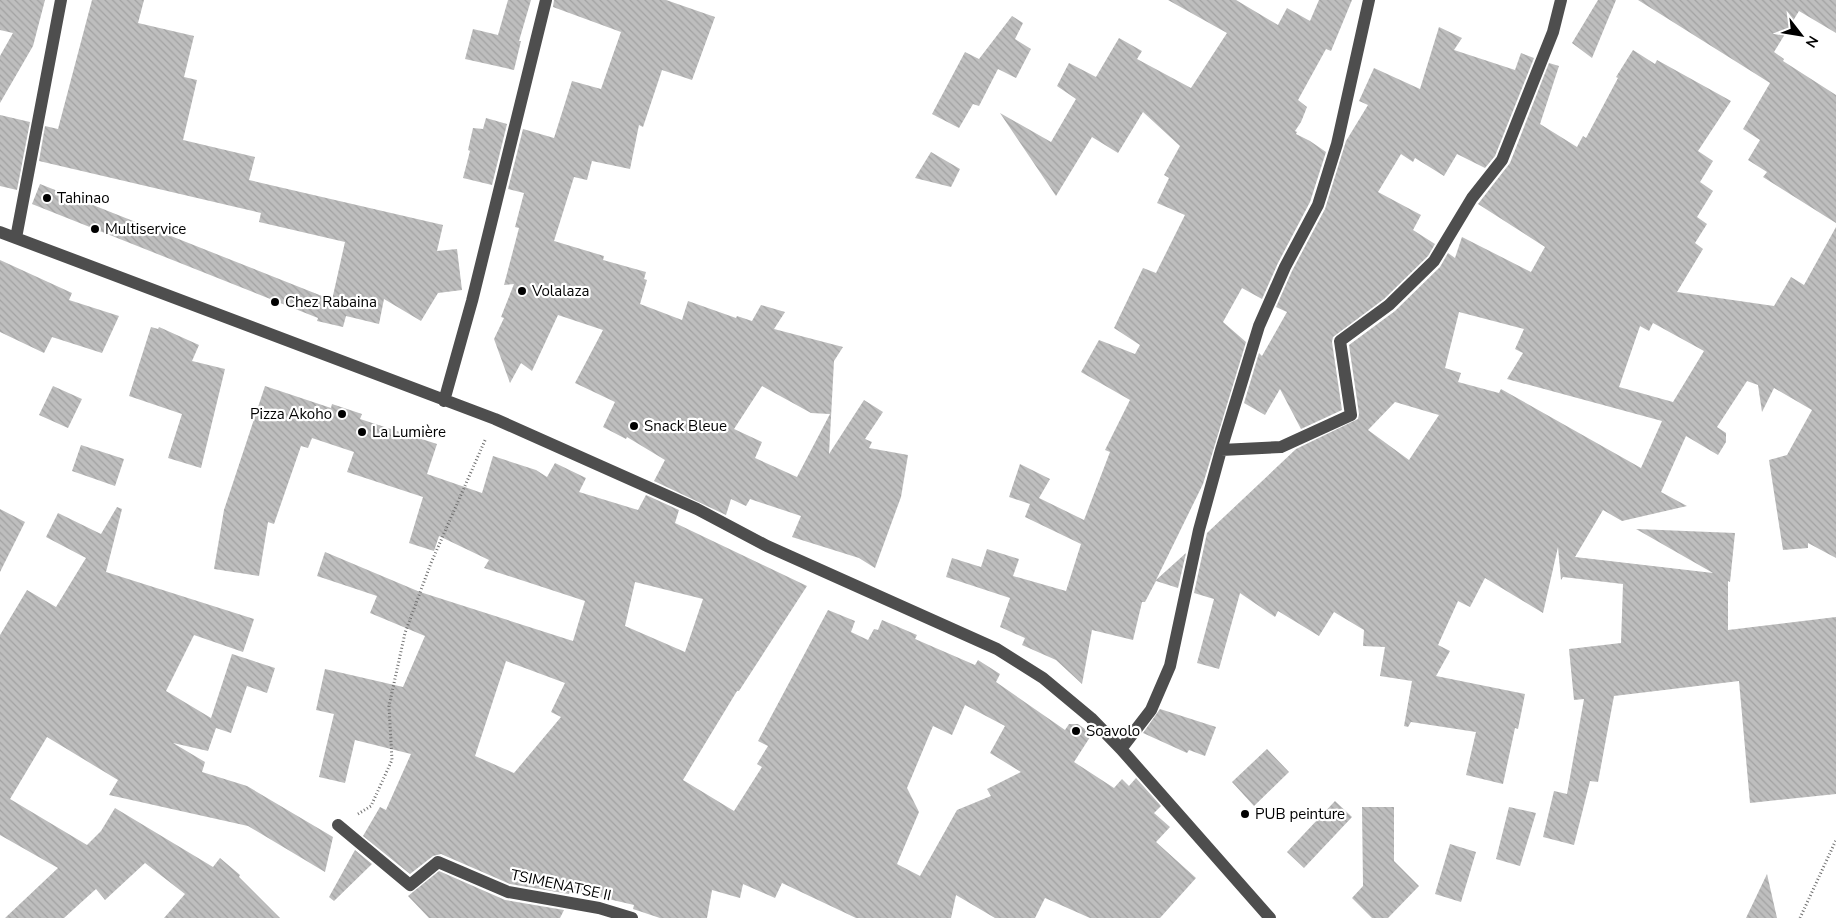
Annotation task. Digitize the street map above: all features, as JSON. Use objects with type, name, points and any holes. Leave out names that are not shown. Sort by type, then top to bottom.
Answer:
[{"type":"street","points":[[16,238],[61,0]]},
{"type":"street","points":[[444,401],[472,301],[546,0]]},
{"type":"street","points":[[1121,749],[1151,710],[1170,666],[1199,530],[1221,450],[1259,326],[1285,267],[1318,205],[1337,144],[1369,0]]},
{"type":"street","points":[[1221,450],[1281,447],[1351,415],[1340,341],[1389,304],[1434,261],[1472,198],[1502,160],[1552,32],[1561,0]]},
{"type":"street","points":[[0,232],[495,419],[697,509],[767,546],[997,649],[1044,678],[1091,718],[1121,749],[1270,918]]},
{"type":"street","name":"TSIMENATSE II","points":[[338,825],[410,885],[438,862],[508,892],[599,908],[632,918]]},
{"type":"path","points":[[338,825],[371,806],[392,760],[389,706],[404,633],[431,563],[495,419]]},
{"type":"path","points":[[1800,918],[1836,840]]},
{"type":"building","points":[[0,0],[45,0],[33,46],[0,103],[0,56],[13,33],[0,30]]},
{"type":"building","points":[[92,0],[144,0],[138,23],[194,36],[184,77],[197,80],[183,140],[255,157],[249,180],[443,225],[437,251],[457,249],[462,290],[438,293],[421,321],[384,299],[379,324],[346,316],[343,327],[317,321],[318,318],[32,204],[40,184],[332,300],[345,242],[259,222],[261,213],[39,161],[45,126],[58,129]]},
{"type":"building","points":[[508,0],[531,0],[519,41],[521,41],[514,70],[465,59],[473,29],[498,35]]},
{"type":"building","points":[[554,0],[666,0],[715,17],[692,80],[662,70],[643,127],[639,125],[630,169],[592,161],[587,180],[574,177],[554,241],[604,256],[603,260],[646,272],[644,279],[647,280],[640,304],[682,320],[688,301],[736,318],[737,316],[752,321],[761,305],[785,312],[774,329],[843,347],[834,361],[829,454],[864,400],[883,412],[865,439],[872,442],[869,448],[908,455],[901,497],[875,568],[859,558],[792,537],[801,516],[750,499],[746,506],[731,499],[726,515],[654,481],[665,460],[627,437],[626,439],[603,427],[615,402],[575,383],[603,330],[558,315],[532,371],[521,363],[510,383],[494,339],[504,318],[501,317],[514,284],[504,285],[519,228],[515,227],[524,193],[508,189],[523,129],[554,138],[572,81],[601,89],[621,32],[553,7]],"holes":[[[762,386],[811,413],[830,414],[797,477],[755,458],[762,442],[734,429]]]},
{"type":"building","points":[[1168,0],[1236,0],[1278,25],[1287,8],[1310,21],[1319,0],[1352,0],[1331,51],[1326,49],[1298,100],[1307,107],[1295,131],[1297,132],[1296,134],[1326,152],[1310,202],[1278,263],[1262,299],[1242,288],[1223,322],[1246,342],[1203,484],[1156,580],[1186,553],[1178,588],[1156,581],[1145,602],[1142,602],[1133,640],[1092,630],[1082,684],[1056,660],[1022,645],[1025,638],[1000,627],[1010,598],[946,577],[952,558],[981,567],[987,549],[1019,559],[1013,576],[1066,591],[1081,544],[1025,517],[1030,504],[1009,497],[1020,464],[1050,479],[1039,498],[1084,520],[1110,452],[1105,450],[1130,400],[1081,372],[1099,340],[1135,354],[1140,345],[1114,328],[1143,268],[1156,273],[1185,215],[1157,203],[1169,178],[1164,175],[1180,146],[1143,112],[1118,153],[1092,137],[1056,196],[1000,113],[1051,142],[1076,99],[1057,86],[1069,63],[1096,77],[1119,38],[1142,51],[1137,59],[1191,88],[1227,33]]},
{"type":"building","points":[[1598,0],[1616,0],[1592,58],[1572,43]]},
{"type":"building","points":[[1638,0],[1836,0],[1836,33],[1799,11],[1774,52],[1784,59],[1783,61],[1836,95],[1836,223],[1763,177],[1767,172],[1748,160],[1760,140],[1743,129],[1770,83]]},
{"type":"building","points":[[1012,16],[1023,23],[1015,39],[1031,49],[1016,78],[998,69],[979,106],[973,104],[959,128],[932,114],[965,52],[979,59]]},
{"type":"building","points":[[1439,27],[1462,38],[1454,50],[1515,70],[1521,53],[1534,58],[1495,156],[1485,168],[1457,154],[1444,176],[1415,158],[1413,162],[1401,154],[1378,192],[1421,215],[1413,230],[1435,244],[1428,256],[1384,299],[1333,337],[1332,342],[1342,410],[1301,429],[1280,389],[1265,415],[1244,403],[1259,353],[1262,356],[1287,312],[1276,307],[1292,271],[1325,209],[1346,141],[1368,105],[1359,101],[1374,68],[1420,89]]},
{"type":"building","points":[[1633,50],[1655,64],[1657,60],[1731,101],[1698,151],[1713,161],[1700,182],[1713,191],[1697,217],[1707,224],[1695,243],[1703,249],[1677,292],[1774,306],[1791,277],[1804,285],[1836,227],[1836,558],[1808,543],[1808,548],[1783,550],[1769,460],[1787,455],[1812,410],[1774,388],[1762,412],[1758,385],[1747,381],[1717,427],[1726,433],[1726,442],[1718,455],[1686,436],[1661,492],[1687,506],[1622,521],[1603,510],[1575,557],[1713,573],[1636,529],[1735,533],[1730,582],[1728,581],[1728,630],[1836,617],[1836,794],[1750,803],[1739,681],[1614,696],[1598,782],[1590,781],[1574,845],[1543,837],[1554,791],[1567,794],[1584,699],[1574,700],[1569,649],[1621,643],[1623,584],[1563,577],[1561,580],[1558,547],[1543,613],[1485,578],[1470,607],[1458,601],[1438,645],[1450,651],[1436,676],[1525,694],[1518,729],[1515,728],[1503,784],[1466,775],[1476,732],[1411,722],[1408,727],[1404,726],[1412,681],[1380,676],[1385,647],[1363,646],[1364,630],[1334,612],[1319,636],[1278,611],[1275,617],[1240,593],[1219,669],[1197,663],[1214,599],[1194,593],[1207,533],[1296,449],[1358,419],[1359,414],[1349,345],[1395,311],[1440,267],[1448,253],[1455,258],[1462,237],[1531,272],[1545,247],[1478,204],[1510,163],[1549,63],[1559,66],[1540,124],[1577,147],[1583,136],[1586,138],[1618,78],[1616,77]],"holes":[[[1459,312],[1524,329],[1515,349],[1523,353],[1507,379],[1662,421],[1641,468],[1501,389],[1499,393],[1458,382],[1461,373],[1445,368]],[[1653,323],[1704,351],[1673,402],[1619,387],[1640,326],[1649,331]],[[1395,402],[1439,415],[1409,460],[1368,430]]]},
{"type":"building","points":[[0,115],[30,122],[17,190],[0,186]]},
{"type":"building","points":[[486,118],[507,124],[492,185],[463,178],[470,151],[468,150],[473,128],[483,129]]},
{"type":"building","points":[[931,152],[960,169],[951,187],[915,178]]},
{"type":"building","points":[[0,260],[72,293],[69,300],[119,316],[102,353],[52,337],[44,353],[0,332]]},
{"type":"building","points":[[151,327],[158,329],[159,327],[199,345],[192,361],[225,369],[201,468],[168,458],[182,414],[129,396]]},
{"type":"building","points":[[53,386],[82,399],[68,428],[39,415]]},
{"type":"building","points":[[265,386],[331,408],[332,404],[362,414],[360,419],[437,444],[427,474],[482,493],[493,456],[536,470],[547,477],[555,463],[586,478],[579,492],[638,510],[646,495],[679,510],[675,523],[807,586],[739,691],[737,691],[683,780],[734,811],[762,767],[757,764],[768,746],[758,741],[828,610],[855,621],[851,632],[868,640],[874,629],[878,630],[882,620],[917,635],[915,639],[975,665],[978,660],[1000,674],[996,682],[1065,730],[1069,724],[1078,724],[1092,734],[1074,762],[1114,788],[1122,779],[1129,786],[1136,778],[1161,806],[1154,813],[1170,827],[1156,842],[1196,878],[1160,918],[1090,918],[1045,898],[1035,918],[995,918],[956,895],[951,918],[856,918],[782,883],[775,898],[743,884],[740,898],[712,890],[707,918],[660,918],[633,909],[634,905],[570,890],[569,894],[510,884],[441,854],[433,856],[410,874],[363,836],[380,807],[386,810],[411,754],[355,740],[345,783],[319,777],[334,714],[316,710],[325,669],[403,687],[425,636],[370,613],[377,596],[317,576],[325,552],[420,592],[573,641],[585,601],[484,568],[489,560],[439,536],[434,551],[409,543],[423,497],[347,472],[354,452],[312,438],[308,448],[301,446],[274,524],[268,522],[259,576],[214,569],[224,510]],"holes":[[[635,582],[703,599],[685,652],[625,626]],[[506,661],[565,683],[551,712],[561,717],[514,773],[475,756]],[[965,705],[1005,726],[990,753],[1021,772],[987,789],[991,796],[957,810],[920,876],[897,864],[919,812],[907,788],[933,726],[952,735]]]},
{"type":"building","points":[[81,445],[124,459],[115,486],[72,471]]},
{"type":"building","points":[[117,507],[122,509],[106,572],[254,619],[243,652],[194,635],[166,691],[211,718],[232,654],[275,668],[267,693],[247,686],[231,733],[216,728],[208,751],[173,743],[205,762],[202,772],[247,786],[333,837],[325,872],[248,826],[109,795],[118,780],[47,737],[10,799],[87,845],[101,831],[115,808],[213,867],[220,858],[240,875],[239,877],[280,918],[164,918],[185,894],[145,863],[105,900],[96,889],[64,918],[5,918],[58,868],[0,835],[0,635],[27,590],[56,607],[86,558],[46,537],[58,513],[101,534]]},
{"type":"building","points":[[0,509],[25,522],[0,572]]},
{"type":"building","points":[[1160,709],[1216,727],[1205,756],[1189,750],[1187,753],[1143,733]]},
{"type":"building","points":[[1267,749],[1289,772],[1254,806],[1232,782]]},
{"type":"building","points":[[1335,801],[1352,817],[1304,868],[1287,852]]},
{"type":"building","points":[[1362,807],[1394,807],[1394,861],[1419,886],[1388,918],[1372,918],[1352,898],[1363,886]]},
{"type":"building","points":[[1509,807],[1536,813],[1520,866],[1496,859]]},
{"type":"building","points":[[1450,844],[1476,852],[1461,902],[1435,894]]},
{"type":"building","points":[[355,850],[372,864],[334,901],[329,897]]},
{"type":"building","points":[[439,871],[505,900],[564,910],[560,918],[429,918],[408,896]]},
{"type":"building","points":[[1767,874],[1777,918],[1746,918]]},
{"type":"place","name":"Tahinao","points":[[47,198]]},
{"type":"place","name":"Multiservice","points":[[95,229]]},
{"type":"place","name":"Volalaza","points":[[522,291]]},
{"type":"place","name":"Chez Rabaina","points":[[275,302]]},
{"type":"place","name":"Pizza Akoho","points":[[342,414]]},
{"type":"place","name":"Snack Bleue","points":[[634,426]]},
{"type":"place","name":"La Lumière","points":[[362,432]]},
{"type":"place","name":"Soavolo","points":[[1076,731]]},
{"type":"place","name":"PUB peinture","points":[[1245,814]]}]
